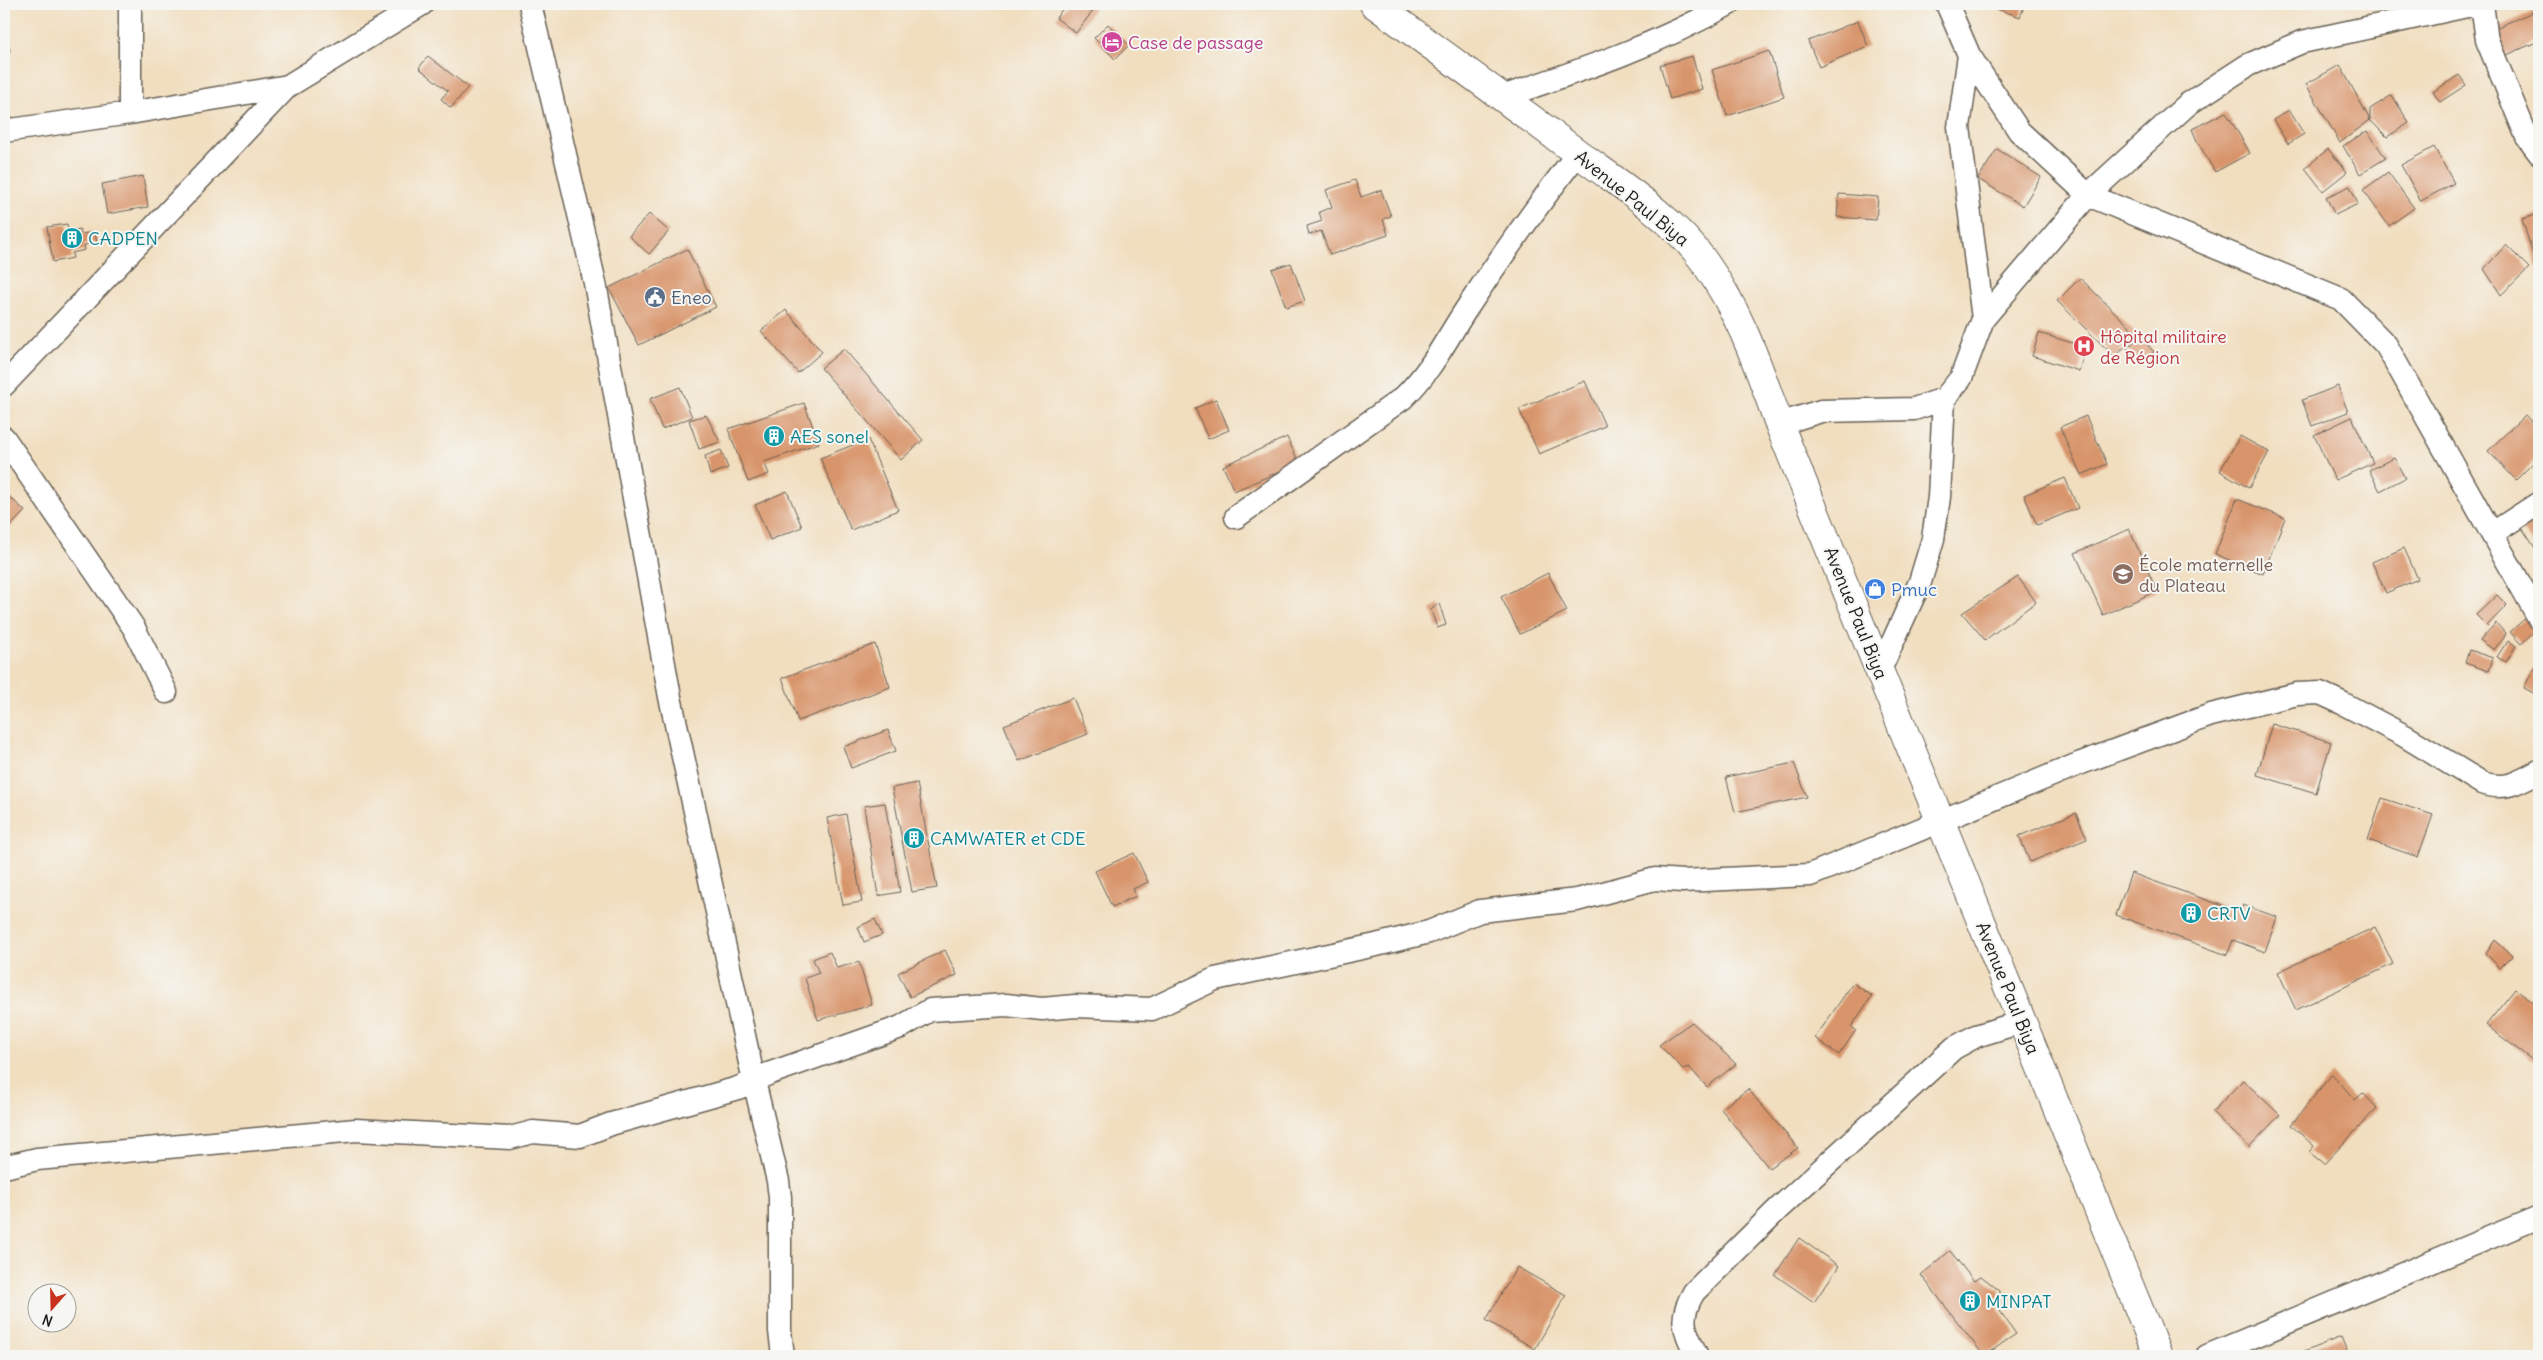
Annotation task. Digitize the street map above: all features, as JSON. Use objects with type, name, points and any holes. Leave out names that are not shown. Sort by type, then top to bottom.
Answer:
[{"type":"main road","name":"Avenue Paul Biya","points":[[1374,4],[1578,153],[1634,195],[1672,227],[1703,260],[1749,339],[1779,424],[2158,1356]]},
{"type":"street","points":[[130,4],[130,114]]},
{"type":"street","points":[[4,385],[288,86],[422,4]]},
{"type":"street","points":[[530,4],[595,283],[670,697],[780,1196],[780,1331],[783,1356]]},
{"type":"street","points":[[1502,97],[1598,65],[1653,44],[1729,4]]},
{"type":"street","points":[[1947,4],[1969,55],[2019,131],[2088,195],[2341,299],[2386,345],[2539,618]]},
{"type":"street","points":[[1779,424],[1821,412],[1914,408],[1944,399],[1961,378],[1983,319],[2088,195],[2188,104],[2248,64],[2302,42],[2473,5],[2527,137],[2539,153]]},
{"type":"street","points":[[1969,55],[1959,127],[1983,319]]},
{"type":"street","points":[[4,131],[130,114],[288,86]]},
{"type":"street","points":[[1236,517],[1403,398],[1417,385],[1429,372],[1465,310],[1519,232],[1578,153]]},
{"type":"street","points":[[1880,672],[1920,582],[1933,539],[1939,497],[1944,399]]},
{"type":"street","points":[[4,438],[134,628],[166,692]]},
{"type":"street","points":[[2493,534],[2539,503]]},
{"type":"street","points":[[4,1167],[37,1159],[356,1130],[510,1138],[533,1132],[580,1136],[611,1124],[738,1088],[893,1031],[930,1010],[1006,1004],[1042,1009],[1075,1006],[1152,1009],[1216,979],[1428,932],[1480,911],[1577,900],[1655,879],[1682,881],[1810,875],[2081,763],[2211,715],[2297,694],[2320,693],[2342,703],[2404,736],[2482,783],[2496,788],[2512,784],[2539,770]]},
{"type":"street","points":[[1697,1356],[1685,1332],[1683,1319],[1685,1306],[1701,1285],[1777,1210],[1954,1048],[1976,1036],[2021,1022]]},
{"type":"street","points":[[2207,1356],[2539,1217]]},
{"type":"building","points":[[1066,4],[1098,4],[1076,33],[1056,18]]},
{"type":"building","points":[[1990,4],[2025,4],[2020,17],[1989,6]]},
{"type":"building","points":[[2537,10],[2539,41],[2502,57],[2491,30]]},
{"type":"building","points":[[1858,21],[1868,46],[1819,67],[1808,41]]},
{"type":"building","name":"Case de passage","points":[[1108,24],[1129,45],[1115,59],[1094,38]]},
{"type":"building","points":[[4,26],[10,51],[4,52]]},
{"type":"building","points":[[1769,51],[1784,97],[1727,116],[1712,70]]},
{"type":"building","points":[[428,56],[468,87],[451,108],[441,99],[448,91],[419,68]]},
{"type":"building","points":[[1692,56],[1702,89],[1670,99],[1660,65]]},
{"type":"building","points":[[2340,65],[2370,120],[2340,143],[2306,84]]},
{"type":"building","points":[[2459,75],[2466,85],[2440,102],[2433,92]]},
{"type":"building","points":[[2392,95],[2409,123],[2387,137],[2370,120],[2370,109]]},
{"type":"building","points":[[2289,110],[2304,134],[2288,144],[2273,120]]},
{"type":"building","points":[[2226,112],[2250,153],[2215,172],[2192,129]]},
{"type":"building","points":[[2367,131],[2386,158],[2360,174],[2343,146]]},
{"type":"building","points":[[2434,147],[2454,183],[2421,201],[2401,165]]},
{"type":"building","points":[[1997,149],[2041,177],[2023,206],[1978,179]]},
{"type":"building","points":[[2328,149],[2347,172],[2323,191],[2305,168]]},
{"type":"building","points":[[2388,172],[2414,208],[2389,226],[2363,190]]},
{"type":"building","points":[[143,176],[148,207],[107,214],[102,184]]},
{"type":"building","points":[[1355,180],[1361,197],[1381,190],[1391,216],[1383,219],[1388,235],[1330,255],[1321,231],[1309,235],[1307,226],[1322,221],[1319,212],[1332,207],[1326,190]]},
{"type":"building","points":[[2350,186],[2358,204],[2335,215],[2326,197]]},
{"type":"building","points":[[1839,194],[1878,197],[1876,220],[1837,217]]},
{"type":"building","points":[[649,214],[669,231],[649,254],[629,236]]},
{"type":"building","points":[[2539,214],[2539,268],[2537,268],[2522,219]]},
{"type":"building","name":"CADPEN","points":[[67,224],[68,231],[80,229],[81,234],[95,232],[97,243],[84,245],[85,250],[72,253],[73,258],[53,262],[47,227]]},
{"type":"building","points":[[2506,245],[2529,268],[2501,295],[2484,269]]},
{"type":"building","points":[[687,249],[716,307],[639,345],[609,288]]},
{"type":"building","points":[[1291,263],[1305,301],[1286,307],[1272,269]]},
{"type":"building","points":[[2080,278],[2137,334],[2115,357],[2057,301]]},
{"type":"building","points":[[786,310],[822,352],[798,373],[761,331]]},
{"type":"building","points":[[2039,333],[2086,347],[2079,371],[2032,356]]},
{"type":"building","points":[[2140,336],[2154,352],[2140,363],[2127,348]]},
{"type":"building","points":[[844,349],[923,440],[901,460],[821,368]]},
{"type":"building","points":[[1585,381],[1605,426],[1539,454],[1519,409]]},
{"type":"building","points":[[2338,386],[2348,412],[2312,426],[2302,400]]},
{"type":"building","points":[[680,387],[692,417],[662,429],[650,399]]},
{"type":"building","points":[[1216,399],[1229,430],[1208,439],[1195,408]]},
{"type":"building","name":"AES sonel","points":[[804,403],[819,443],[764,462],[769,474],[748,482],[728,429]]},
{"type":"building","points":[[706,415],[720,442],[699,449],[689,420]]},
{"type":"building","points":[[2525,415],[2539,430],[2539,457],[2516,480],[2488,451]]},
{"type":"building","points":[[2086,416],[2107,464],[2081,475],[2060,427]]},
{"type":"building","points":[[2352,417],[2373,463],[2335,480],[2314,435]]},
{"type":"building","points":[[2240,436],[2269,452],[2249,488],[2220,471]]},
{"type":"building","points":[[1287,437],[1299,463],[1234,491],[1223,466]]},
{"type":"building","points":[[868,439],[898,510],[851,530],[820,458]]},
{"type":"building","points":[[721,450],[728,468],[710,475],[705,456]]},
{"type":"building","points":[[2394,458],[2405,478],[2380,491],[2369,470]]},
{"type":"building","points":[[2065,478],[2078,508],[2037,525],[2024,495]]},
{"type":"building","points":[[787,491],[802,527],[770,540],[755,505]]},
{"type":"building","points":[[4,492],[25,511],[6,531],[4,528]]},
{"type":"building","points":[[2237,499],[2285,518],[2263,574],[2215,554]]},
{"type":"building","points":[[2539,517],[2539,554],[2522,528]]},
{"type":"building","points":[[2129,529],[2157,591],[2103,615],[2075,553]]},
{"type":"building","points":[[2404,548],[2418,579],[2386,593],[2372,562]]},
{"type":"building","points":[[1548,573],[1567,611],[1520,634],[1501,597]]},
{"type":"building","points":[[2018,577],[2036,602],[1985,640],[1962,613]]},
{"type":"building","points":[[2497,595],[2507,605],[2487,626],[2476,615]]},
{"type":"building","points":[[1439,603],[1446,625],[1437,628],[1431,610]]},
{"type":"building","points":[[2530,614],[2539,627],[2521,644],[2510,632]]},
{"type":"building","points":[[2496,623],[2506,634],[2494,650],[2480,640]]},
{"type":"building","points":[[2508,640],[2516,646],[2506,662],[2497,657]]},
{"type":"building","points":[[875,644],[890,687],[798,721],[782,678]]},
{"type":"building","points":[[2469,650],[2493,658],[2489,671],[2465,663]]},
{"type":"building","points":[[2535,666],[2539,668],[2539,696],[2524,688]]},
{"type":"building","points":[[1073,698],[1088,734],[1019,761],[1004,725]]},
{"type":"building","points":[[2272,724],[2331,742],[2316,793],[2257,775]]},
{"type":"building","points":[[888,730],[896,751],[851,768],[843,747]]},
{"type":"building","points":[[1794,763],[1807,797],[1735,812],[1726,777]]},
{"type":"building","name":"CAMWATER et CDE","points":[[917,783],[937,888],[912,892],[892,788]]},
{"type":"building","points":[[2382,798],[2433,815],[2418,857],[2368,840]]},
{"type":"building","points":[[885,803],[900,892],[878,896],[864,806]]},
{"type":"building","points":[[2076,813],[2087,839],[2030,862],[2019,836]]},
{"type":"building","points":[[846,814],[862,902],[843,905],[827,818]]},
{"type":"building","points":[[1134,853],[1148,882],[1133,889],[1136,896],[1112,907],[1095,871]]},
{"type":"building","name":"CRTV","points":[[2131,873],[2240,912],[2243,905],[2277,917],[2265,952],[2233,940],[2227,955],[2116,915]]},
{"type":"building","points":[[875,919],[882,935],[864,942],[858,927]]},
{"type":"building","points":[[2375,927],[2393,964],[2296,1010],[2278,972]]},
{"type":"building","points":[[2495,940],[2512,956],[2500,968],[2486,954]]},
{"type":"building","points":[[945,950],[957,975],[910,997],[898,973]]},
{"type":"building","points":[[830,952],[837,968],[859,962],[872,1005],[818,1020],[805,978],[819,973],[813,959]]},
{"type":"building","points":[[1853,983],[1872,996],[1851,1027],[1856,1030],[1839,1055],[1815,1038]]},
{"type":"building","points":[[2515,989],[2539,1007],[2539,1060],[2536,1063],[2486,1025]]},
{"type":"building","points":[[1692,1022],[1736,1064],[1707,1087],[1689,1067],[1683,1069],[1659,1045]]},
{"type":"building","points":[[2332,1074],[2355,1100],[2363,1093],[2377,1108],[2324,1164],[2309,1152],[2314,1146],[2291,1125]]},
{"type":"building","points":[[2243,1080],[2280,1115],[2249,1147],[2212,1112]]},
{"type":"building","points":[[1748,1089],[1798,1148],[1769,1168],[1721,1109]]},
{"type":"building","points":[[1799,1238],[1839,1266],[1814,1302],[1775,1275]]},
{"type":"building","name":"MINPAT","points":[[1950,1251],[1974,1281],[1981,1276],[2000,1291],[2000,1311],[2016,1334],[1984,1356],[1921,1275]]},
{"type":"building","points":[[1517,1267],[1566,1295],[1535,1349],[1486,1320]]},
{"type":"building","points":[[2341,1337],[2349,1356],[2305,1356],[2303,1352]]},
{"type":"place","name":"Case de passage","points":[[1112,42]]},
{"type":"place","name":"CADPEN","points":[[72,238]]},
{"type":"place","name":"Eneo","points":[[655,297]]},
{"type":"place","name":"Hôpital militaire de Région","points":[[2084,346]]},
{"type":"place","name":"AES sonel","points":[[774,436]]},
{"type":"place","name":"École maternelle du Plateau","points":[[2123,574]]},
{"type":"place","name":"Pmuc","points":[[1875,589]]},
{"type":"place","name":"CAMWATER et CDE","points":[[914,838]]},
{"type":"place","name":"CRTV","points":[[2191,913]]},
{"type":"place","name":"MINPAT","points":[[1970,1301]]}]
